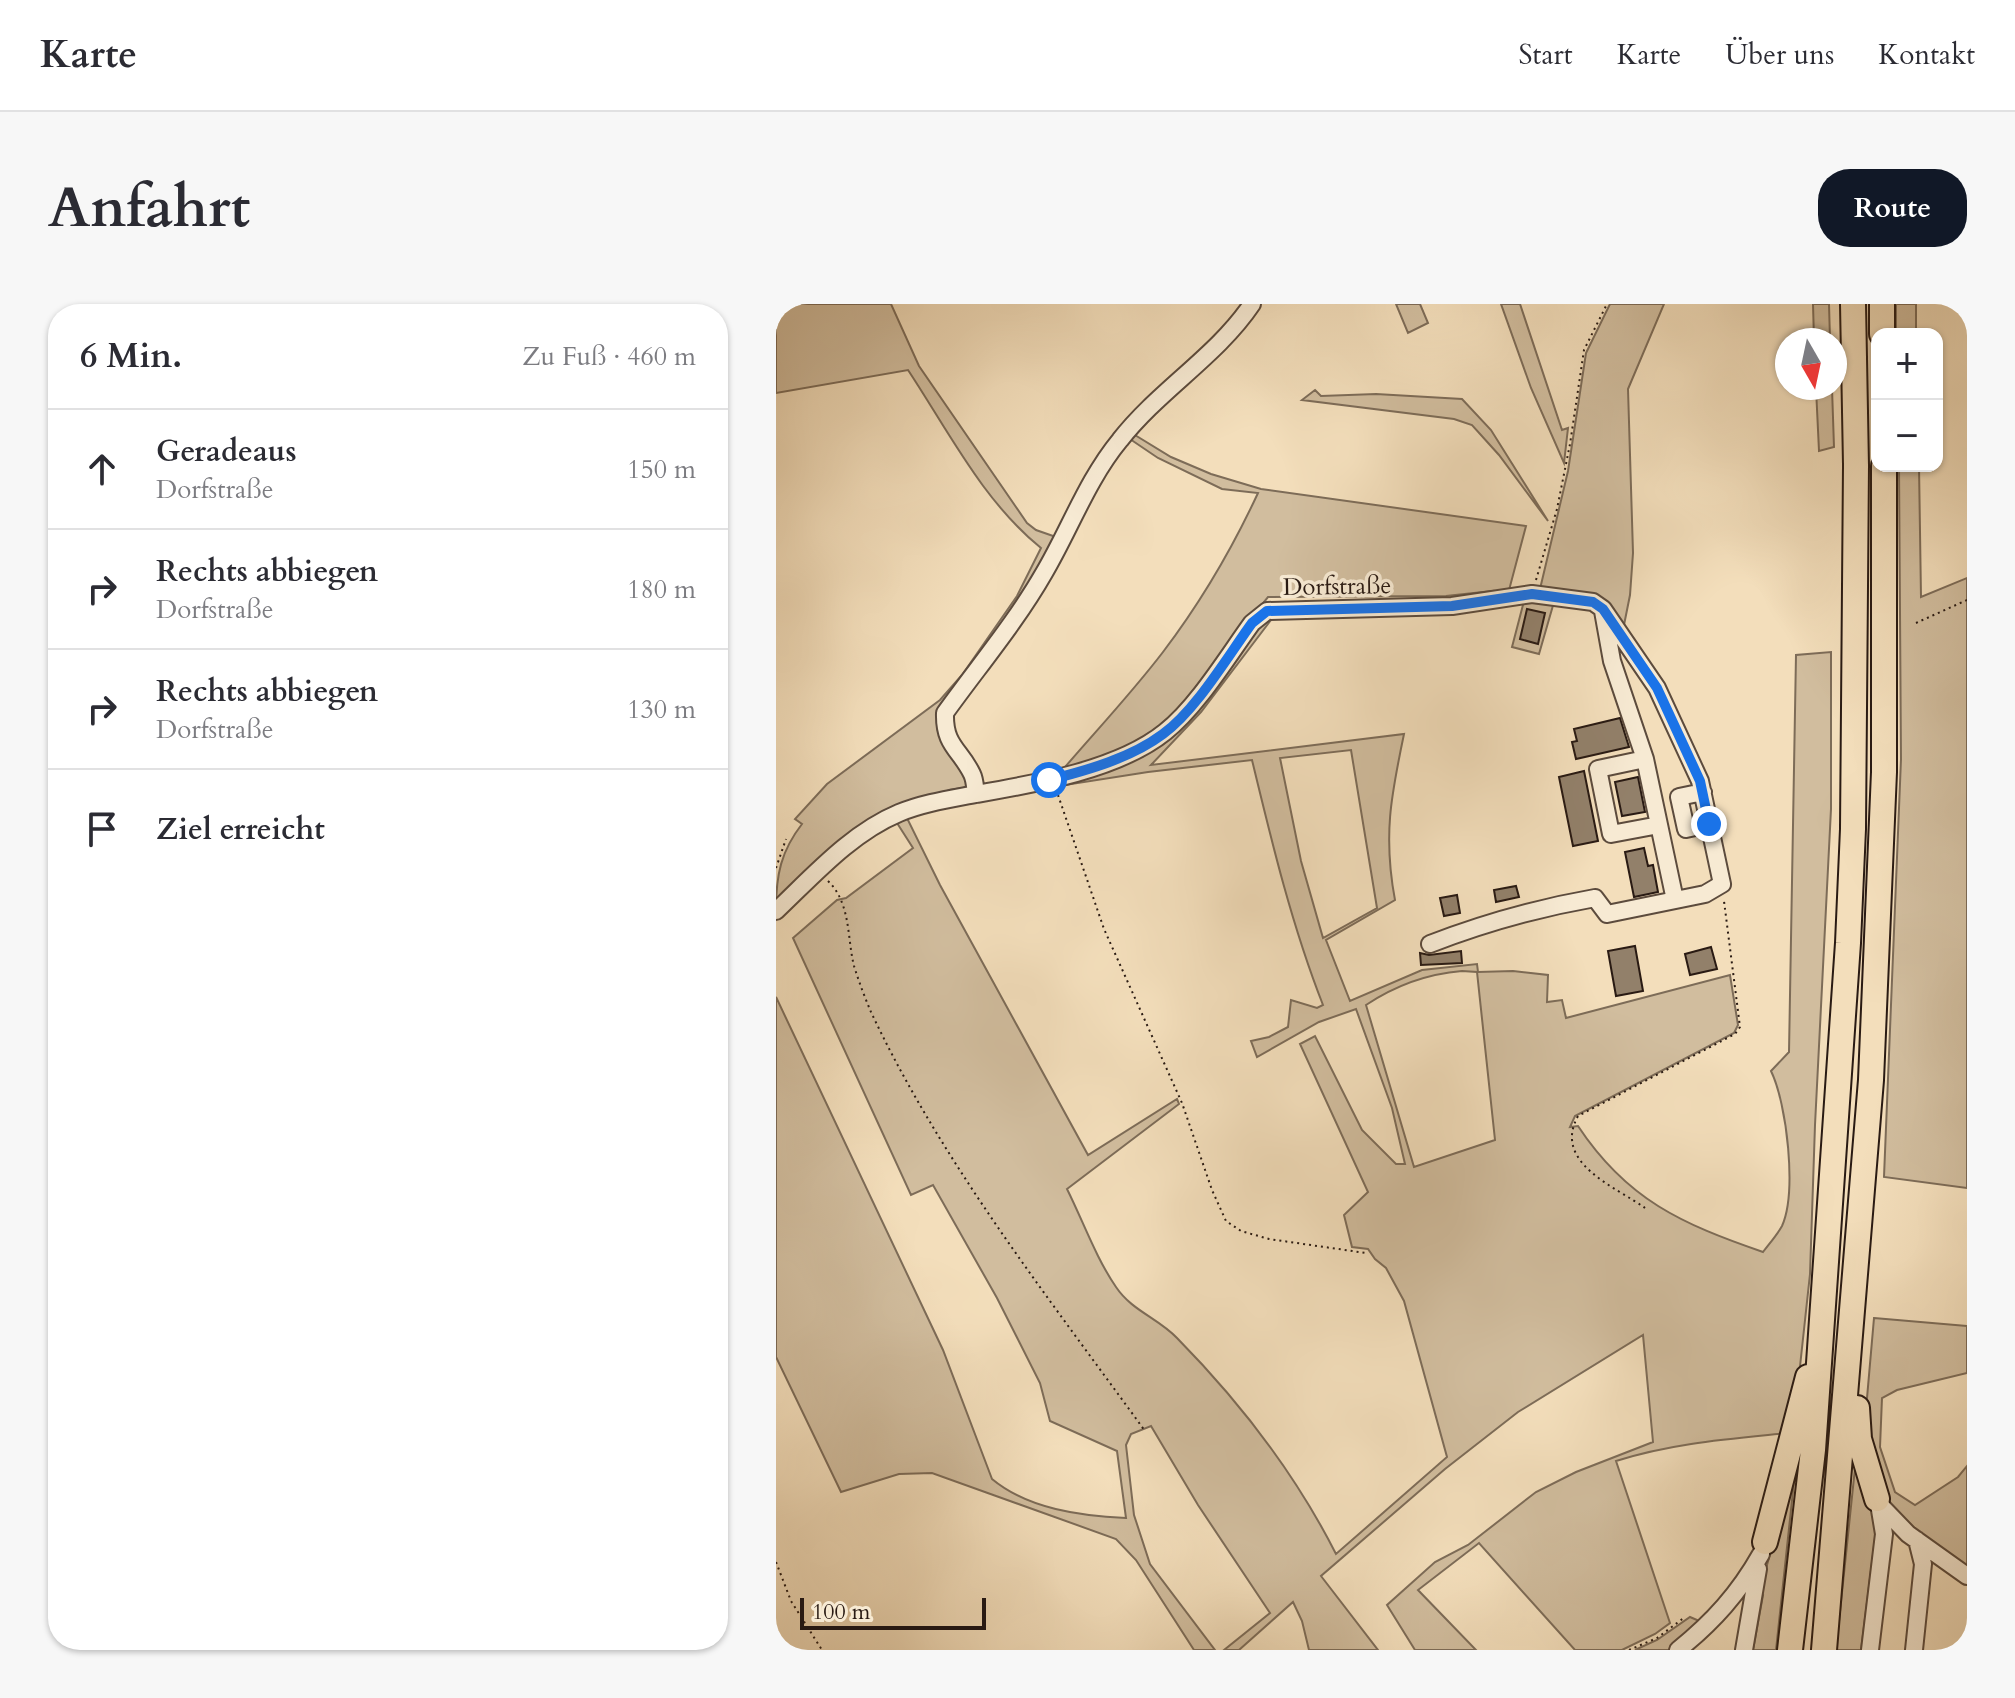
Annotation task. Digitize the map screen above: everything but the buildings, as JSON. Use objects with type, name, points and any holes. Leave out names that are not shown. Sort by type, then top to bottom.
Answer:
[{"type":"highway","points":[[1790,1650],[1813,1450],[1848,943],[1853,829],[1856,465],[1853,304]]},
{"type":"highway","points":[[1882,304],[1882,328]]},
{"type":"highway","points":[[1824,1650],[1871,1080],[1884,772],[1884,472]]},
{"type":"highway","points":[[1854,1309],[1859,1439],[1878,1501]]},
{"type":"highway","points":[[1763,1548],[1823,1321]]},
{"type":"street","points":[[976,794],[972,775],[944,731],[945,713],[1044,573],[1098,469],[1119,440],[1159,397],[1229,334],[1252,304]]},
{"type":"street","name":"Dorfstraße","points":[[776,911],[860,834],[899,813],[940,801],[1081,772],[1150,743],[1185,713],[1252,623],[1267,611],[1437,607],[1532,594],[1593,602],[1603,609]]},
{"type":"street","points":[[1603,609],[1612,661],[1645,759],[1675,900]]},
{"type":"street","points":[[1430,944],[1544,907],[1595,898],[1607,914],[1705,894],[1722,884],[1700,781],[1657,688],[1603,609]]},
{"type":"street","points":[[1645,759],[1598,769],[1611,834],[1658,817],[1681,804]]},
{"type":"street","points":[[1703,792],[1679,797],[1686,829],[1709,824]]},
{"type":"street","points":[[1878,1501],[1899,1527],[1967,1576]]},
{"type":"street","points":[[1870,1650],[1884,1534],[1878,1501]]},
{"type":"street","points":[[1914,1650],[1923,1564],[1917,1540]]},
{"type":"street","points":[[1678,1650],[1718,1615],[1745,1582],[1763,1548]]},
{"type":"street","points":[[1744,1650],[1763,1548]]},
{"type":"path","points":[[1532,594],[1557,509],[1584,350],[1607,304]]},
{"type":"path","points":[[1916,623],[1967,600]]},
{"type":"path","points":[[1057,790],[1099,918],[1182,1103],[1226,1221],[1241,1231],[1269,1239],[1366,1253]]},
{"type":"path","points":[[776,868],[786,839]]},
{"type":"path","points":[[818,872],[834,887],[843,905],[854,965],[866,1000],[923,1108],[960,1170],[1145,1431]]},
{"type":"path","points":[[1645,1208],[1600,1181],[1584,1167],[1573,1144],[1571,1129],[1578,1116],[1735,1034],[1740,1027],[1722,884]]},
{"type":"path","points":[[776,1562],[791,1601],[822,1650]]},
{"type":"path","points":[[1629,1650],[1657,1638],[1685,1617]]},
{"type":"shaded area","points":[[776,304],[891,304],[919,366],[1027,523],[1036,530],[1059,538],[945,709],[969,787],[949,790],[907,807],[776,909],[781,864],[802,824],[795,819],[827,784],[940,700],[962,675],[1017,596],[1041,548],[984,487],[908,370],[776,393]]},
{"type":"shaded area","points":[[1396,304],[1420,304],[1428,323],[1408,333]]},
{"type":"shaded area","points":[[1501,304],[1520,304],[1562,430],[1568,428],[1564,463],[1531,388]]},
{"type":"shaded area","points":[[1610,304],[1664,304],[1628,389],[1633,553],[1630,595],[1623,630],[1609,603],[1540,589],[1568,471],[1586,353]]},
{"type":"shaded area","points":[[1813,304],[1829,304],[1830,328],[1814,328]]},
{"type":"shaded area","points":[[1896,304],[1916,304],[1916,328],[1896,328]]},
{"type":"shaded area","points":[[1315,390],[1321,396],[1376,394],[1462,399],[1491,430],[1548,521],[1499,455],[1472,425],[1454,419],[1302,400]]},
{"type":"shaded area","points":[[1817,400],[1832,400],[1834,447],[1819,451]]},
{"type":"shaded area","points":[[1130,432],[1171,457],[1211,474],[1261,489],[1526,526],[1508,594],[1491,597],[1493,591],[1446,596],[1268,597],[1162,729],[1128,747],[1059,774],[1177,633],[1215,575],[1258,493],[1222,489],[1158,458],[1127,437]]},
{"type":"shaded area","points":[[1899,472],[1919,472],[1921,597],[1967,578],[1967,1188],[1884,1177],[1901,759]]},
{"type":"shaded area","points":[[1524,601],[1554,602],[1539,654],[1512,647]]},
{"type":"shaded area","points":[[1271,620],[1201,712],[1151,765],[1404,734],[1390,816],[1391,877],[1395,900],[1326,940],[1350,1001],[1422,970],[1477,964],[1478,972],[1513,971],[1548,975],[1547,1002],[1562,1000],[1566,1018],[1730,975],[1738,1025],[1734,1033],[1575,1116],[1570,1127],[1578,1126],[1616,1173],[1658,1206],[1707,1231],[1763,1252],[1782,1226],[1789,1192],[1788,1148],[1782,1104],[1771,1071],[1789,1052],[1796,655],[1831,652],[1831,809],[1810,1274],[1797,1394],[1788,1433],[1679,1446],[1616,1461],[1670,1623],[1622,1650],[1575,1650],[1479,1543],[1418,1590],[1476,1650],[1415,1650],[1387,1605],[1435,1562],[1468,1545],[1536,1492],[1576,1472],[1653,1442],[1643,1335],[1518,1412],[1445,1469],[1321,1576],[1378,1650],[1309,1650],[1302,1621],[1293,1602],[1239,1650],[1224,1650],[1270,1613],[1198,1505],[1151,1426],[1131,1434],[1126,1445],[1134,1515],[1150,1564],[1215,1650],[1194,1650],[1136,1560],[1116,1539],[932,1473],[899,1474],[841,1492],[776,1357],[776,997],[943,1350],[992,1479],[1038,1504],[1073,1513],[1126,1518],[1117,1451],[1050,1421],[1040,1383],[997,1298],[933,1185],[911,1195],[793,938],[837,900],[846,898],[913,848],[897,823],[907,818],[940,885],[1088,1155],[1177,1099],[1179,1104],[1067,1189],[1116,1287],[1130,1302],[1177,1338],[1244,1413],[1303,1496],[1336,1554],[1447,1457],[1404,1301],[1386,1268],[1368,1249],[1352,1247],[1344,1215],[1368,1192],[1300,1044],[1315,1036],[1362,1130],[1396,1164],[1405,1164],[1392,1108],[1356,1009],[1319,1022],[1257,1057],[1251,1041],[1269,1037],[1288,1027],[1291,1000],[1317,1008],[1323,1005],[1292,915],[1252,760],[1059,786],[1057,782],[1152,746],[1260,625]],"holes":[[[1351,750],[1377,908],[1323,938],[1301,861],[1280,758]],[[1462,971],[1477,972],[1495,1140],[1414,1167],[1366,1005],[1412,982]]]},
{"type":"shaded area","points":[[1874,1318],[1967,1326],[1967,1373],[1897,1390],[1882,1398],[1880,1447],[1895,1492],[1915,1505],[1958,1477],[1967,1466],[1967,1568],[1925,1538],[1889,1504],[1865,1421]]},
{"type":"shaded area","points":[[1796,1463],[1776,1650],[1753,1650],[1763,1595],[1759,1593]]},
{"type":"shaded area","points":[[1855,1468],[1873,1511],[1875,1538],[1861,1650],[1836,1650]]},
{"type":"shaded area","points":[[1690,1617],[1704,1623],[1670,1650],[1635,1650],[1657,1640]]},
{"type":"route","points":[[1049,780],[1081,772],[1131,752],[1166,732],[1185,713],[1252,623],[1267,611],[1408,609],[1532,594],[1593,602],[1603,609],[1657,688],[1700,781],[1709,824]]}]
